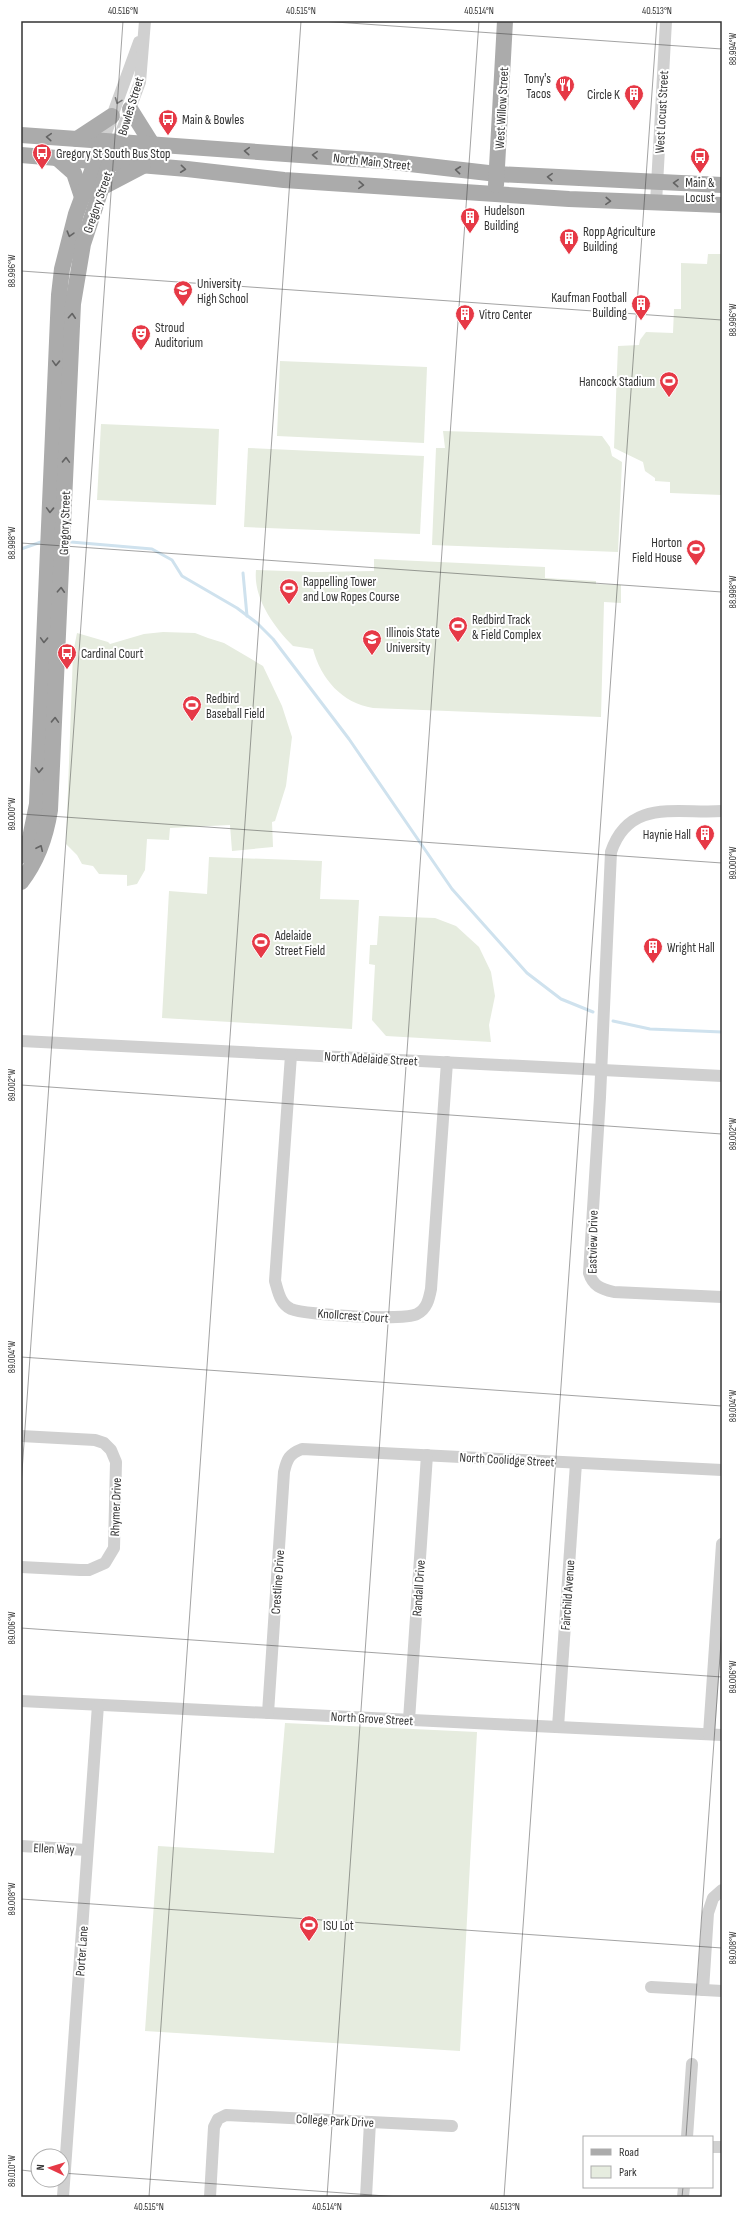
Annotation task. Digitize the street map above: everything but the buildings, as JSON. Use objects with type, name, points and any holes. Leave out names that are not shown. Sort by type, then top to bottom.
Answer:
[{"type":"main road","name":"West Willow Street","points":[[496,195],[505,21]]},
{"type":"main road","points":[[130,109],[152,144]]},
{"type":"main road","points":[[77,139],[112,116]]},
{"type":"main road","name":"North Main Street","points":[[21,135],[384,160],[497,174],[722,185]]},
{"type":"main road","name":"Gregory Street","points":[[21,882],[31,869],[44,840],[50,810],[73,304],[83,244],[101,188],[103,141]]},
{"type":"main road","name":"North Main Street","points":[[21,156],[103,161],[284,180],[496,195],[722,205]]},
{"type":"main road","points":[[57,158],[74,173],[82,197]]},
{"type":"main road","name":"Gregory Street","points":[[21,856],[30,838],[37,804],[59,295],[68,242],[82,197],[103,161]]},
{"type":"main road","points":[[101,188],[145,165]]},
{"type":"street","name":"West Locust Street","points":[[656,203],[666,21]]},
{"type":"street","name":"Bowles Street","points":[[103,161],[119,142],[140,82],[145,23]]},
{"type":"street","name":"Bowles Street","points":[[103,141],[145,23]]},
{"type":"street","name":"Eastview Drive","points":[[722,811],[650,813],[639,816],[629,823],[615,839],[608,868],[600,1070],[589,1273],[591,1278],[600,1288],[614,1292],[722,1298]]},
{"type":"street","name":"North Adelaide Street","points":[[21,1041],[722,1076]]},
{"type":"street","name":"Knollcrest Court","points":[[291,1055],[275,1281],[279,1297],[290,1308],[310,1312],[398,1318],[416,1314],[428,1304],[431,1289],[447,1062]]},
{"type":"street","name":"Rhymer Drive","points":[[21,1436],[96,1440],[104,1443],[111,1450],[117,1471],[114,1548],[105,1563],[89,1570],[21,1567]]},
{"type":"street","name":"North Coolidge Street","points":[[292,1453],[302,1449],[722,1470]]},
{"type":"street","name":"Crestline Drive","points":[[268,1713],[284,1472],[288,1457],[292,1453]]},
{"type":"street","name":"Randall Drive","points":[[409,1720],[427,1455]]},
{"type":"street","name":"Fairchild Avenue","points":[[558,1727],[576,1463]]},
{"type":"street","points":[[709,1734],[722,1544]]},
{"type":"street","name":"North Grove Street","points":[[21,1701],[722,1735]]},
{"type":"street","name":"Porter Lane","points":[[63,2197],[98,1705]]},
{"type":"street","name":"Ellen Way","points":[[21,1846],[87,1850]]},
{"type":"street","points":[[703,1990],[708,1913],[713,1898],[722,1890]]},
{"type":"street","points":[[651,1987],[722,1991]]},
{"type":"street","points":[[687,2136],[692,2064]]},
{"type":"street","name":"College Park Drive","points":[[210,2197],[213,2134],[218,2119],[226,2115],[452,2126]]},
{"type":"street","points":[[366,2197],[370,2122]]},
{"type":"green space","name":"Hancock Stadium","points":[[708,254],[722,254],[722,495],[670,493],[670,482],[655,481],[655,478],[645,471],[643,462],[614,448],[618,346],[639,345],[640,340],[646,332],[673,333],[674,309],[681,309],[681,263],[707,264]]},
{"type":"green space","points":[[280,361],[427,367],[424,443],[277,436]]},
{"type":"green space","points":[[101,424],[219,429],[216,505],[97,500]]},
{"type":"green space","points":[[443,431],[602,436],[610,447],[612,456],[622,462],[618,552],[432,545],[436,448],[445,448]]},
{"type":"green space","points":[[248,448],[424,456],[420,534],[244,527]]},
{"type":"green space","name":"Redbird Track & Field Complex","points":[[374,559],[545,567],[545,578],[596,581],[596,584],[621,585],[621,603],[604,602],[601,717],[373,708],[352,701],[343,695],[327,680],[321,670],[313,649],[293,646],[272,621],[261,601],[256,581],[256,570],[317,572],[374,571]]},
{"type":"green space","name":"Redbird Baseball Field","points":[[163,632],[195,633],[224,643],[263,666],[282,706],[292,737],[286,786],[275,821],[272,822],[273,847],[232,851],[230,825],[170,828],[169,840],[147,839],[145,870],[137,884],[127,886],[127,875],[99,874],[93,866],[82,864],[77,855],[66,844],[73,653],[77,633],[108,642],[110,644],[144,634]]},
{"type":"green space","name":"Adelaide Street Field","points":[[209,857],[322,861],[320,899],[359,900],[352,1029],[162,1018],[169,891],[207,894]]},
{"type":"green space","points":[[379,916],[435,918],[456,926],[479,947],[491,972],[495,996],[489,1025],[491,1042],[386,1036],[372,1020],[375,965],[369,964],[370,945],[377,945]]},
{"type":"green space","name":"ISU Lot","points":[[285,1723],[477,1732],[460,2051],[145,2031],[158,1846],[274,1853]]},
{"type":"waterway","points":[[21,549],[41,542]]},
{"type":"waterway","points":[[71,542],[152,549],[172,560],[182,576],[237,608],[257,623],[273,639],[349,739],[452,889],[527,973],[561,999],[593,1012]]},
{"type":"waterway","points":[[243,573],[247,616]]},
{"type":"waterway","points":[[613,1021],[650,1029],[722,1032]]},
{"type":"place","name":"Tony's Tacos","points":[[565,102]]},
{"type":"place","name":"Circle K","points":[[634,111]]},
{"type":"place","name":"Main & Bowles","points":[[168,136]]},
{"type":"place","name":"Gregory St South Bus Stop","points":[[42,170]]},
{"type":"place","name":"Main & Locust","points":[[700,174]]},
{"type":"place","name":"Hudelson Building","points":[[470,234]]},
{"type":"place","name":"Ropp Agriculture Building","points":[[569,255]]},
{"type":"place","name":"University High School","points":[[183,307]]},
{"type":"place","name":"Kaufman Football Building","points":[[641,321]]},
{"type":"place","name":"Vitro Center","points":[[465,331]]},
{"type":"place","name":"Stroud Auditorium","points":[[141,351]]},
{"type":"place","name":"Hancock Stadium","points":[[669,398]]},
{"type":"place","name":"Horton Field House","points":[[696,566]]},
{"type":"place","name":"Rappelling Tower and Low Ropes Course","points":[[289,605]]},
{"type":"place","name":"Redbird Track & Field Complex","points":[[458,643]]},
{"type":"place","name":"Illinois State University","points":[[372,656]]},
{"type":"place","name":"Cardinal Court","points":[[67,670]]},
{"type":"place","name":"Redbird Baseball Field","points":[[192,722]]},
{"type":"place","name":"Haynie Hall","points":[[705,851]]},
{"type":"place","name":"Adelaide Street Field","points":[[261,959]]},
{"type":"place","name":"Wright Hall","points":[[653,964]]},
{"type":"place","name":"ISU Lot","points":[[309,1942]]}]
